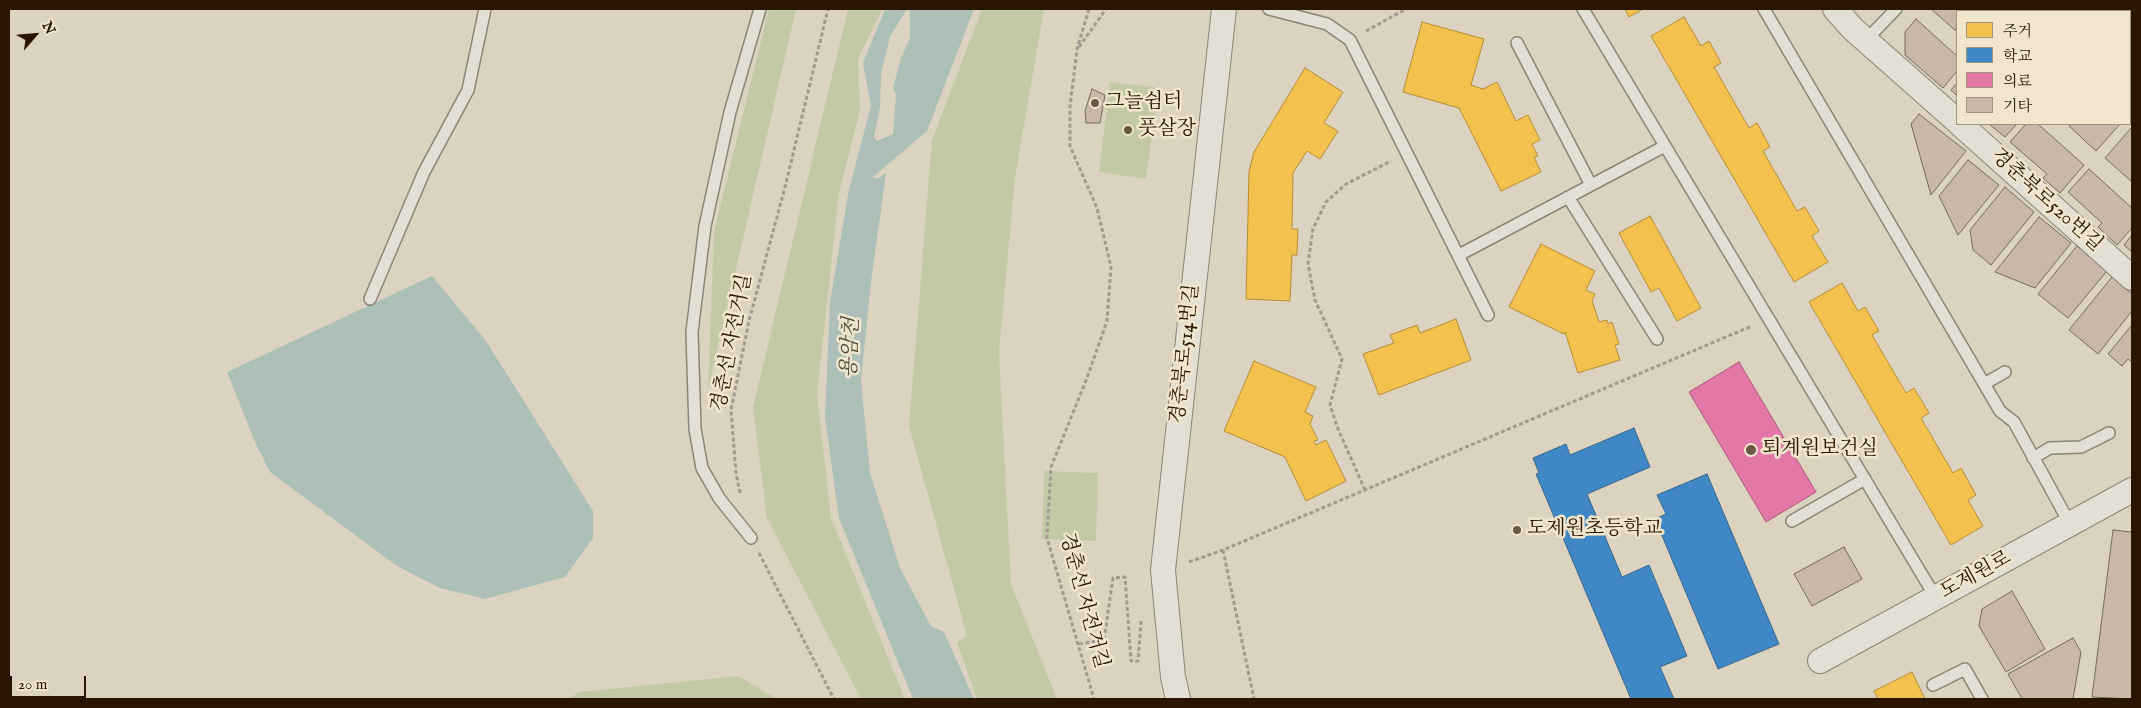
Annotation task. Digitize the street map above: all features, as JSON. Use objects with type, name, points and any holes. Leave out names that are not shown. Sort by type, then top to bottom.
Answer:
[{"type":"street","name":"경춘북로514번길","points":[[1178,699],[1173,677],[1163,570],[1224,9]]},
{"type":"street","name":"경춘북로520번길","points":[[1835,9],[1866,40],[1956,120]]},
{"type":"street","name":"경춘북로520번길","points":[[1961,125],[2132,278]]},
{"type":"street","name":"도제원로","points":[[1820,661],[2132,490]]},
{"type":"lane","points":[[370,300],[424,172],[468,90],[485,9]]},
{"type":"lane","points":[[751,538],[719,498],[702,468],[695,430],[692,332],[704,226],[730,112],[760,9]]},
{"type":"lane","points":[[1269,9],[1327,24],[1350,40],[1488,315]]},
{"type":"lane","points":[[1584,9],[1936,598]]},
{"type":"lane","points":[[1764,9],[2000,411],[2014,422],[2070,524]]},
{"type":"lane","points":[[1866,40],[1896,9]]},
{"type":"lane","points":[[1517,43],[1591,185]]},
{"type":"lane","points":[[1459,255],[1665,146]]},
{"type":"lane","points":[[1568,197],[1657,339]]},
{"type":"lane","points":[[1984,384],[2005,372]]},
{"type":"lane","points":[[2033,458],[2050,448],[2081,447],[2109,433]]},
{"type":"lane","points":[[1792,521],[1865,479]]},
{"type":"lane","points":[[1933,685],[1965,669],[1982,699]]},
{"type":"path","name":"경춘선 자전거길","points":[[742,500],[736,473],[731,410],[749,321],[786,187],[828,9]]},
{"type":"path","name":"경춘선 자전거길","points":[[1089,9],[1077,49],[1070,107],[1070,146],[1098,208],[1110,267],[1107,321],[1087,378],[1051,467],[1047,538],[1094,699]]},
{"type":"path","name":"경춘선 자전거길","points":[[1077,49],[1106,9]]},
{"type":"path","points":[[1350,40],[1406,9]]},
{"type":"path","points":[[1365,490],[1330,406],[1342,360],[1315,300],[1308,264],[1313,229],[1326,202],[1346,184],[1407,152]]},
{"type":"path","points":[[1163,570],[1223,550],[1769,319]]},
{"type":"path","points":[[751,538],[834,699]]},
{"type":"path","points":[[1223,550],[1254,699]]},
{"type":"path","points":[[1079,644],[1104,640],[1113,578],[1124,577],[1131,661],[1138,661],[1142,614]]},
{"type":"green space","points":[[769,9],[796,9],[708,390],[714,232]]},
{"type":"green space","points":[[848,9],[882,9],[858,59],[860,111],[839,193],[817,394],[831,518],[905,699],[861,699],[767,518],[753,407]]},
{"type":"green space","points":[[982,9],[1044,9],[1015,178],[999,353],[1011,584],[1057,699],[977,699],[957,642],[967,636],[909,426],[932,140]]},
{"type":"green space","name":"풋살장","points":[[1110,82],[1158,88],[1146,179],[1099,172]]},
{"type":"green space","points":[[1044,471],[1098,473],[1096,541],[1042,539]]},
{"type":"green space","points":[[738,676],[777,699],[568,699],[580,692]]},
{"type":"water","name":"용암천","points":[[885,9],[907,9],[890,37],[881,74],[880,107],[874,137],[877,141],[893,134],[896,95],[893,88],[901,58],[910,38],[910,9],[974,9],[927,131],[873,177],[877,179],[886,173],[871,282],[861,380],[870,473],[900,568],[931,626],[944,632],[974,699],[913,699],[839,518],[825,418],[830,302],[849,189],[871,106],[863,63]]},
{"type":"water","points":[[432,276],[486,341],[593,511],[593,538],[565,577],[485,599],[440,588],[397,566],[270,472],[255,442],[227,372]]},
{"type":"building: 주거","points":[[1625,9],[1643,9],[1629,17]]},
{"type":"building: 주거","points":[[1684,17],[1701,46],[1709,41],[1721,63],[1714,67],[1749,128],[1757,123],[1770,147],[1763,151],[1797,211],[1805,207],[1819,231],[1812,236],[1828,262],[1794,282],[1651,36]]},
{"type":"building: 주거","points":[[1422,22],[1484,39],[1471,85],[1483,89],[1497,82],[1516,121],[1528,115],[1540,140],[1532,144],[1538,156],[1534,157],[1541,172],[1501,191],[1459,108],[1403,92]]},
{"type":"building: 주거","points":[[1305,68],[1343,92],[1324,123],[1338,131],[1320,159],[1307,151],[1293,173],[1292,229],[1298,229],[1297,255],[1292,255],[1290,301],[1246,299],[1249,171],[1254,152]]},
{"type":"building: 주거","points":[[1650,216],[1701,308],[1677,321],[1659,288],[1651,292],[1619,233]]},
{"type":"building: 주거","points":[[1541,244],[1595,271],[1586,290],[1595,294],[1592,301],[1599,322],[1607,320],[1608,324],[1612,322],[1619,344],[1615,345],[1620,360],[1578,373],[1565,332],[1564,334],[1509,307]]},
{"type":"building: 주거","points":[[1842,283],[1858,311],[1865,307],[1879,331],[1872,335],[1906,393],[1914,388],[1929,413],[1921,418],[1953,473],[1961,468],[1976,495],[1968,500],[1983,526],[1951,545],[1809,302]]},
{"type":"building: 주거","points":[[1456,319],[1471,360],[1379,395],[1363,354],[1394,343],[1390,335],[1417,325],[1420,333]]},
{"type":"building: 주거","points":[[1254,361],[1316,387],[1305,412],[1313,416],[1310,424],[1318,440],[1314,441],[1316,445],[1326,440],[1346,481],[1306,501],[1285,457],[1224,431]]},
{"type":"building: 주거","points":[[1912,672],[1925,699],[1878,699],[1874,691]]},
{"type":"building: 학교","points":[[1634,428],[1650,467],[1587,494],[1622,577],[1649,565],[1687,656],[1660,667],[1674,699],[1631,699],[1536,474],[1539,473],[1533,458],[1566,444],[1570,455]]},
{"type":"building: 학교","points":[[1707,474],[1779,644],[1718,669],[1655,519],[1666,514],[1657,495]]},
{"type":"building: 의료","points":[[1739,362],[1816,492],[1766,522],[1689,392]]},
{"type":"building: 기타","points":[[1931,9],[1976,9],[1956,10],[1956,31]]},
{"type":"building: 기타","points":[[2025,9],[2026,10],[1986,10]]},
{"type":"building: 기타","points":[[2050,9],[2081,9],[2080,10]]},
{"type":"building: 기타","points":[[2132,9],[2132,16],[2131,18],[2131,10],[2096,10]]},
{"type":"building: 기타","points":[[1916,19],[1956,55],[1956,72],[1943,88],[1905,55],[1905,32]]},
{"type":"building: 기타","points":[[2132,40],[2132,76],[2131,75]]},
{"type":"building: 기타","points":[[1956,84],[1956,95],[1951,90]]},
{"type":"building: 기타","name":"그늘쉼터","points":[[1092,89],[1105,95],[1100,123],[1086,123],[1085,111]]},
{"type":"building: 기타","points":[[1919,114],[1966,151],[1931,195],[1911,124]]},
{"type":"building: 기타","points":[[1990,125],[2016,125],[2005,137]]},
{"type":"building: 기타","points":[[2025,125],[2039,125],[2084,165],[2060,193],[2043,178],[2047,174],[2010,142]]},
{"type":"building: 기타","points":[[2070,125],[2119,125],[2096,151],[2069,126]]},
{"type":"building: 기타","points":[[2132,127],[2132,180],[2131,181],[2105,158]]},
{"type":"building: 기타","points":[[1968,160],[1999,185],[1958,235],[1939,196]]},
{"type":"building: 기타","points":[[2089,169],[2132,208],[2132,228],[2117,245],[2098,227],[2102,223],[2068,192]]},
{"type":"building: 기타","points":[[2005,187],[2034,212],[1991,265],[1973,250],[1970,230]]},
{"type":"building: 기타","points":[[2039,217],[2071,243],[2035,288],[1995,272]]},
{"type":"building: 기타","points":[[2132,235],[2132,252],[2124,245]]},
{"type":"building: 기타","points":[[2077,246],[2107,271],[2068,318],[2038,294]]},
{"type":"building: 기타","points":[[2112,277],[2132,294],[2132,311],[2098,354],[2069,330]]},
{"type":"building: 기타","points":[[2132,325],[2132,362],[2128,359],[2122,366],[2108,354]]},
{"type":"building: 기타","points":[[2113,530],[2132,532],[2132,699],[2092,697]]},
{"type":"building: 기타","points":[[1844,547],[1862,579],[1812,606],[1794,574]]},
{"type":"building: 기타","points":[[2012,591],[2045,649],[2006,672],[1979,626],[1982,609]]},
{"type":"building: 기타","points":[[2073,638],[2081,652],[2073,699],[2022,699],[2008,674]]},
{"type":"place","name":"그늘쉼터","points":[[1095,103]]},
{"type":"place","name":"풋살장","points":[[1128,130]]},
{"type":"place","name":"퇴계원보건실","points":[[1751,450]]},
{"type":"place","name":"도제원초등학교","points":[[1517,530]]}]
